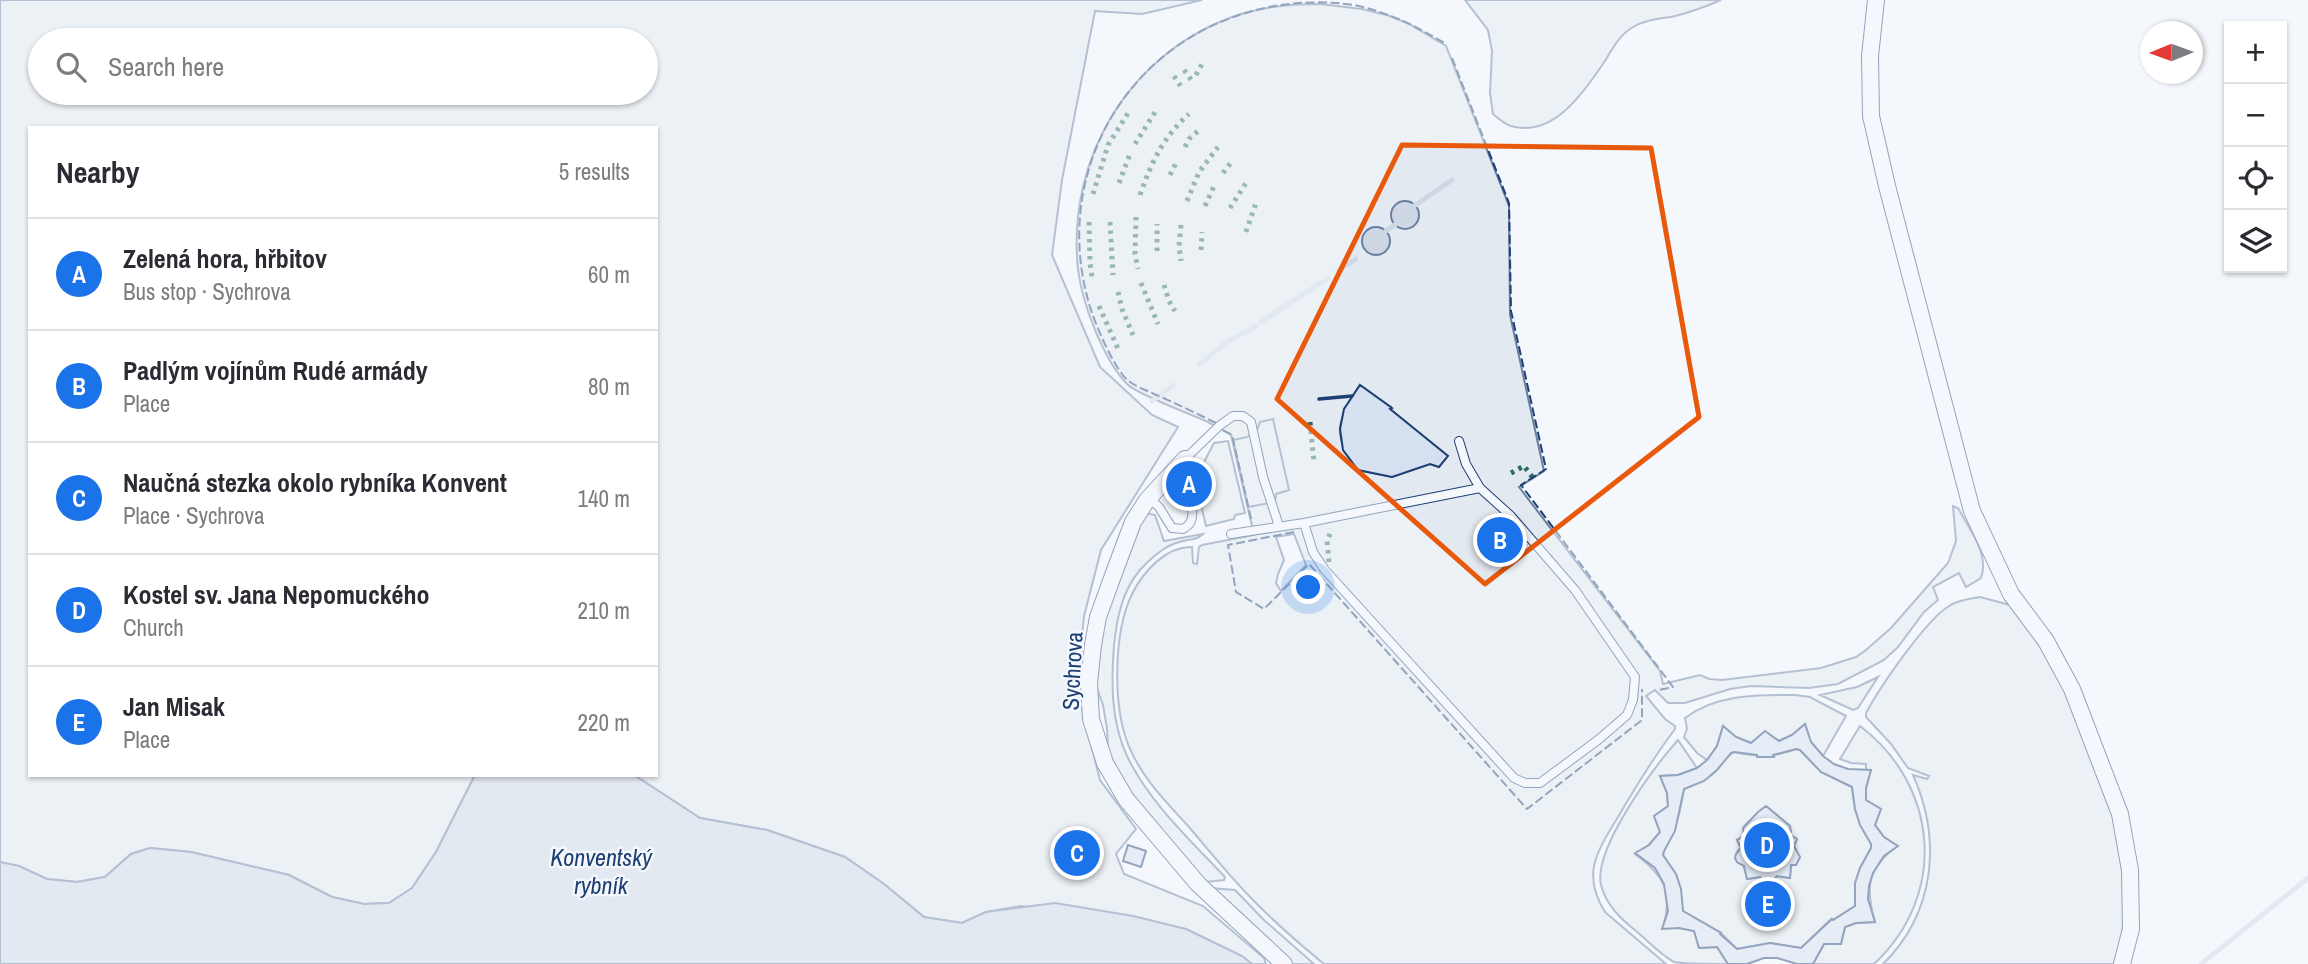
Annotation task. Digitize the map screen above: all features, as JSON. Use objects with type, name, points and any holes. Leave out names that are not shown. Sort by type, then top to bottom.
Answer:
[{"type":"street","points":[[1876,0],[1870,56],[1871,116],[1886,186],[1972,511],[2011,594],[2046,641],[2072,690],[2120,814],[2130,870],[2131,929],[2122,964]]},
{"type":"street","name":"Sychrova","points":[[1185,459],[1147,500],[1133,522],[1098,617],[1089,684],[1091,719],[1105,762],[1126,799],[1198,884],[1284,964]]},
{"type":"lane","points":[[1185,459],[1219,426],[1233,416],[1243,416],[1251,422],[1263,477],[1279,526]]},
{"type":"lane","points":[[1304,523],[1313,552],[1324,569],[1402,656],[1514,778],[1525,783],[1540,783],[1628,715],[1633,700],[1635,677],[1575,590],[1511,516],[1480,488],[1466,464],[1459,441]]},
{"type":"lane","points":[[1147,500],[1152,500],[1159,507],[1172,528],[1183,529],[1189,525],[1192,518],[1189,502],[1179,477],[1172,473]]},
{"type":"lane","points":[[1231,534],[1304,523],[1480,488]]},
{"type":"highlighted area","points":[[1402,145],[1651,148],[1699,417],[1485,584],[1277,399]]},
{"type":"shaded area","points":[[0,0],[1202,0],[1142,14],[1095,11],[1062,180],[1052,255],[1100,367],[1152,415],[1178,427],[1101,550],[1084,616],[1077,689],[1100,780],[1136,829],[1116,854],[1124,874],[1203,906],[1264,958],[1266,964],[1252,964],[1242,956],[1186,929],[1021,906],[986,912],[962,923],[924,917],[845,857],[767,830],[700,818],[637,777],[658,777],[658,126],[28,126],[28,777],[474,777],[436,852],[412,888],[389,903],[364,904],[332,897],[289,875],[191,852],[150,848],[131,854],[105,877],[77,882],[47,879],[19,866],[0,862]]},
{"type":"shaded area","points":[[1465,0],[1721,0],[1687,13],[1633,27],[1619,39],[1586,88],[1565,111],[1540,126],[1526,128],[1508,125],[1493,114],[1490,93],[1492,51],[1488,30]]},
{"type":"shaded area","points":[[1320,4],[1362,9],[1390,16],[1446,46],[1509,206],[1510,315],[1544,471],[1519,487],[1660,671],[1663,684],[1700,675],[1722,680],[1821,668],[1856,657],[1891,628],[1948,563],[1956,541],[1953,506],[1958,508],[1981,551],[1981,578],[1966,587],[1959,573],[1933,587],[1938,600],[1924,612],[1898,647],[1884,660],[1838,684],[1809,688],[1751,686],[1730,689],[1685,703],[1668,703],[1655,690],[1646,696],[1675,729],[1645,772],[1604,840],[1596,859],[1593,878],[1597,896],[1605,912],[1666,964],[1324,964],[1283,929],[1232,878],[1150,782],[1131,751],[1120,715],[1117,673],[1121,630],[1132,594],[1149,569],[1173,551],[1192,547],[1193,563],[1197,564],[1199,547],[1202,545],[1254,535],[1231,435],[1132,388],[1118,373],[1102,346],[1089,314],[1078,269],[1077,227],[1083,186],[1096,148],[1114,112],[1138,80],[1168,53],[1202,30],[1241,14],[1270,7]],"holes":[[[1360,385],[1391,407],[1390,409],[1447,456],[1439,467],[1430,464],[1392,477],[1358,470],[1344,448],[1340,428],[1346,408]],[[1294,534],[1306,565],[1281,591],[1276,583],[1284,560],[1276,537]]]},
{"type":"shaded area","points":[[1273,419],[1289,490],[1276,494],[1275,502],[1248,507],[1233,440],[1247,437],[1257,430],[1260,422]]},
{"type":"shaded area","points":[[1228,441],[1245,513],[1235,515],[1234,519],[1206,526],[1193,471],[1204,469],[1203,464],[1214,443]]},
{"type":"shaded area","points":[[1145,513],[1155,515],[1164,541],[1203,534],[1195,539],[1173,544],[1158,553],[1134,578],[1121,605],[1113,659],[1113,702],[1118,730],[1127,756],[1147,789],[1171,820],[1225,877],[1224,880],[1205,882],[1123,783],[1108,751],[1103,705],[1096,686],[1102,626],[1121,568]]},
{"type":"shaded area","points":[[1980,597],[2010,605],[2023,618],[2053,665],[2081,726],[2111,805],[2124,882],[2121,950],[2117,964],[1883,964],[1914,922],[1923,899],[1930,850],[1928,825],[1913,775],[1927,779],[1929,776],[1908,768],[1891,744],[1866,717],[1866,713],[1904,655],[1928,625],[1956,602]]},
{"type":"shaded area","points":[[1878,677],[1858,708],[1853,710],[1820,695],[1857,687]]},
{"type":"shaded area","points":[[1766,695],[1810,697],[1846,716],[1823,756],[1811,742],[1805,724],[1779,741],[1765,737],[1751,743],[1736,737],[1723,726],[1717,746],[1707,760],[1697,753],[1684,737],[1687,729],[1685,718],[1710,704]]},
{"type":"shaded area","points":[[1860,726],[1886,751],[1906,779],[1919,809],[1924,842],[1923,874],[1914,906],[1898,936],[1874,964],[1813,964],[1824,944],[1841,944],[1845,927],[1856,923],[1875,922],[1870,899],[1871,880],[1880,863],[1897,846],[1884,837],[1875,825],[1877,817],[1874,805],[1866,800],[1871,770],[1866,770],[1866,764],[1840,759]]},
{"type":"shaded area","points":[[1678,740],[1697,768],[1678,775],[1660,776],[1667,793],[1668,806],[1654,816],[1660,832],[1649,845],[1635,854],[1653,870],[1664,886],[1667,904],[1663,928],[1694,931],[1699,948],[1717,947],[1728,964],[1678,963],[1669,959],[1620,916],[1606,899],[1601,885],[1601,870],[1606,851],[1616,830],[1641,788]]},
{"type":"shaded area","points":[[1796,749],[1821,772],[1852,787],[1855,810],[1871,844],[1858,876],[1855,906],[1831,919],[1801,948],[1770,943],[1737,949],[1720,932],[1683,911],[1675,874],[1663,855],[1664,851],[1679,815],[1684,789],[1712,775],[1734,752],[1765,756]],"holes":[[[1766,806],[1790,826],[1788,834],[1797,839],[1794,846],[1800,857],[1796,865],[1791,865],[1790,878],[1777,876],[1771,882],[1760,877],[1747,879],[1744,866],[1737,862],[1736,858],[1741,848],[1737,840],[1744,836],[1746,824]]]},
{"type":"shaded area","points":[[1211,888],[1235,890],[1314,964],[1290,964]]},
{"type":"water","points":[[1405,201],[1415,205],[1419,215],[1415,225],[1405,229],[1395,225],[1391,215],[1395,205]]},
{"type":"water","points":[[1376,227],[1386,231],[1390,241],[1386,251],[1376,255],[1366,251],[1362,241],[1366,231]]},
{"type":"water","name":"Konventský rybník","points":[[474,777],[637,777],[700,818],[767,830],[845,857],[924,917],[962,923],[986,912],[1055,903],[1133,916],[1186,929],[1242,956],[1252,964],[0,964],[0,862],[19,866],[47,879],[77,882],[105,877],[131,854],[150,848],[191,852],[289,875],[332,897],[364,904],[389,903],[412,888],[436,852]]},
{"type":"building","points":[[1360,385],[1392,408],[1390,409],[1448,456],[1439,467],[1430,464],[1392,477],[1358,470],[1343,450],[1340,429],[1344,409]]},
{"type":"building","points":[[1805,724],[1811,742],[1834,764],[1848,769],[1871,770],[1866,800],[1881,809],[1875,825],[1884,837],[1898,846],[1884,856],[1873,873],[1869,886],[1868,899],[1875,922],[1856,923],[1845,927],[1841,944],[1824,944],[1813,964],[1764,958],[1747,964],[1728,964],[1717,947],[1699,948],[1694,931],[1662,929],[1668,911],[1664,884],[1655,868],[1635,853],[1649,845],[1660,832],[1654,816],[1668,806],[1667,793],[1660,776],[1678,775],[1697,768],[1717,746],[1723,726],[1736,737],[1751,743],[1765,731],[1779,741]],"holes":[[[1800,750],[1821,772],[1852,787],[1860,825],[1871,844],[1855,883],[1855,906],[1832,919],[1801,948],[1770,943],[1737,949],[1721,933],[1683,911],[1681,889],[1676,874],[1663,855],[1664,851],[1675,831],[1684,789],[1704,781],[1731,753],[1774,757],[1773,755]]]},
{"type":"building","points":[[1766,806],[1790,826],[1791,832],[1788,834],[1797,839],[1794,846],[1800,857],[1796,865],[1791,865],[1790,878],[1777,876],[1771,882],[1760,877],[1747,879],[1744,866],[1735,858],[1741,848],[1737,840],[1744,836],[1743,828]]},
{"type":"building","points":[[1128,845],[1146,851],[1141,867],[1123,861]]},
{"type":"waterway","points":[[1414,206],[1452,180]]},
{"type":"waterway","points":[[1386,231],[1396,224]]},
{"type":"waterway","points":[[1337,271],[1356,259]]},
{"type":"waterway","points":[[1261,322],[1328,278]]},
{"type":"waterway","points":[[1199,365],[1225,343],[1256,326]]},
{"type":"waterway","points":[[1152,401],[1174,385]]},
{"type":"waterway","points":[[2201,964],[2308,878]]},
{"type":"hedge","points":[[1196,75],[1202,64]]},
{"type":"hedge","points":[[1184,70],[1192,81]]},
{"type":"hedge","points":[[1174,76],[1182,88]]},
{"type":"hedge","points":[[1135,144],[1157,109]]},
{"type":"hedge","points":[[1093,194],[1108,145],[1130,110]]},
{"type":"hedge","points":[[1140,195],[1159,151],[1189,114]]},
{"type":"hedge","points":[[1185,147],[1199,130]]},
{"type":"hedge","points":[[1187,201],[1199,172],[1218,147]]},
{"type":"hedge","points":[[1119,183],[1130,154]]},
{"type":"hedge","points":[[1223,173],[1232,161]]},
{"type":"hedge","points":[[1170,175],[1176,163]]},
{"type":"hedge","points":[[1230,208],[1246,183]]},
{"type":"hedge","points":[[1205,206],[1215,184]]},
{"type":"hedge","points":[[1246,232],[1257,200]]},
{"type":"hedge","points":[[1136,217],[1135,254],[1138,269]]},
{"type":"hedge","points":[[1089,222],[1092,277]]},
{"type":"hedge","points":[[1110,222],[1113,275]]},
{"type":"hedge","points":[[1157,224],[1157,251]]},
{"type":"hedge","points":[[1181,225],[1181,261]]},
{"type":"hedge","points":[[1201,250],[1202,232]]},
{"type":"hedge","points":[[1141,283],[1158,324]]},
{"type":"hedge","points":[[1164,285],[1175,311]]},
{"type":"hedge","points":[[1118,292],[1133,335]]},
{"type":"hedge","points":[[1099,306],[1119,351]]},
{"type":"hedge","points":[[1310,422],[1314,462]]},
{"type":"hedge","points":[[1511,473],[1524,466],[1533,478]]},
{"type":"hedge","points":[[1329,562],[1327,541],[1332,529]]},
{"type":"fence","points":[[1216,423],[1130,382],[1113,361],[1092,313],[1081,265],[1080,217],[1088,171],[1105,128],[1130,90],[1163,57],[1203,30],[1249,12],[1301,3],[1354,5],[1402,20],[1446,44]]},
{"type":"fence","points":[[1452,58],[1509,203],[1511,311],[1546,469],[1521,485],[1673,687],[1659,690]]},
{"type":"fence","points":[[1223,430],[1232,435],[1252,523]]},
{"type":"fence","points":[[1294,532],[1228,545],[1236,592],[1264,609],[1309,564],[1527,809],[1642,720],[1642,689]]},
{"type":"wall","points":[[1319,399],[1352,396]]},
{"type":"place","name":"Zelená hora, hřbitov","points":[[1189,484]]},
{"type":"place","name":"Padlým vojínům Rudé armády","points":[[1500,540]]},
{"type":"place","name":"Kostel sv. Jana Nepomuckého","points":[[1767,845]]},
{"type":"place","name":"Naučná stezka okolo rybníka Konvent","points":[[1077,853]]},
{"type":"place","name":"Jan Misak","points":[[1768,904]]}]
